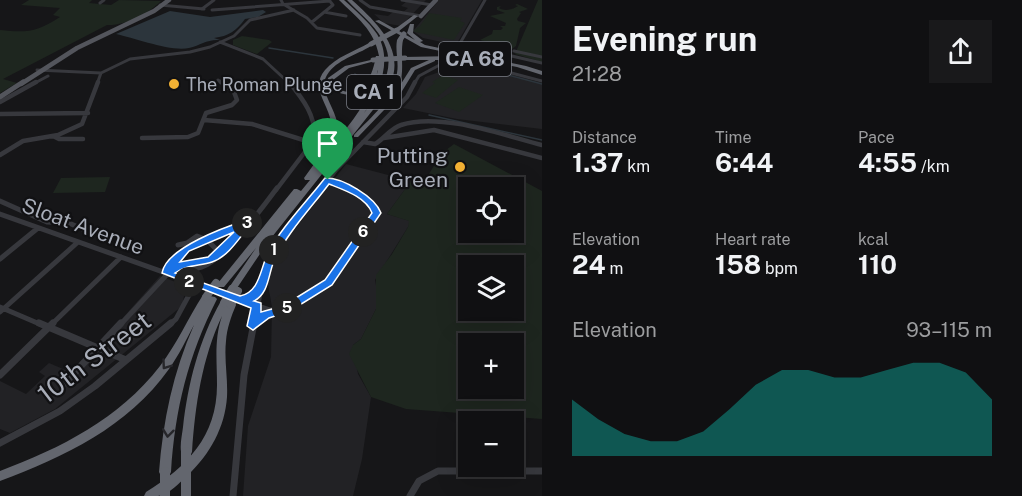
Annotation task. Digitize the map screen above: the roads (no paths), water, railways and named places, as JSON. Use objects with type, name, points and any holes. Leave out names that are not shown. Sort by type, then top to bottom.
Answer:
[{"type":"highway","name":"CA 1","points":[[165,496],[168,433],[178,380],[209,298],[228,294],[258,249],[383,94],[391,75],[392,61],[388,42],[378,27],[339,0]]},
{"type":"highway","name":"CA 1","points":[[186,496],[186,452],[190,410],[198,370],[240,261],[374,93],[382,66],[379,44],[351,0]]},
{"type":"highway","points":[[359,12],[423,46],[524,67]]},
{"type":"highway","points":[[383,107],[392,96],[399,77],[402,37],[418,16]]},
{"type":"highway","points":[[308,178],[335,134],[335,122],[321,87],[325,73],[336,64],[418,16]]},
{"type":"highway","points":[[412,25],[410,33],[428,44],[524,67],[542,77]]},
{"type":"highway","points":[[373,59],[340,70],[330,80],[330,86],[338,91],[350,93],[369,88],[377,63],[379,44]]},
{"type":"highway","name":"CA 68","points":[[405,57],[441,55],[475,59],[542,77]]},
{"type":"highway","points":[[327,101],[324,88],[330,75],[350,64],[373,59],[405,57],[451,57],[488,63]]},
{"type":"highway","name":"CA 68","points":[[326,165],[383,107],[396,97],[411,71],[422,63],[446,58],[488,63],[542,77]]},
{"type":"highway","points":[[150,496],[186,470],[203,450],[214,429],[222,402],[219,344],[228,294]]},
{"type":"highway","points":[[0,476],[76,444],[127,408],[164,369],[209,298]]},
{"type":"main road","points":[[0,96],[77,48],[169,0]]},
{"type":"main road","points":[[418,16],[436,0]]},
{"type":"street","points":[[100,3],[104,0]]},
{"type":"street","points":[[203,9],[214,0]]},
{"type":"street","points":[[281,0],[319,29],[360,35]]},
{"type":"street","points":[[360,0],[366,6],[373,8],[418,16]]},
{"type":"street","points":[[402,0],[430,3]]},
{"type":"street","points":[[233,496],[242,395],[253,326],[266,268],[275,249],[328,180],[404,101],[418,76],[448,61],[485,0]]},
{"type":"street","points":[[251,1],[253,7]]},
{"type":"street","points":[[162,4],[212,10],[330,1],[333,5],[312,22]]},
{"type":"street","points":[[40,71],[101,73],[130,59],[184,53],[220,42],[237,33],[250,20],[294,10]]},
{"type":"street","points":[[324,12],[346,16]]},
{"type":"street","points":[[64,383],[167,273],[175,267],[196,269],[208,265],[211,259],[226,248],[281,186],[313,143],[315,131],[304,100],[280,73],[260,57],[220,42]]},
{"type":"street","points":[[459,45],[542,63]]},
{"type":"street","points":[[514,51],[542,57]]},
{"type":"street","points":[[448,61],[542,77]]},
{"type":"street","points":[[0,155],[23,141],[53,136],[80,126],[88,113],[101,73]]},
{"type":"street","points":[[0,102],[48,76]]},
{"type":"street","points":[[142,138],[190,136],[200,132],[207,112],[232,105],[237,100],[236,94],[218,80]]},
{"type":"street","points":[[0,114],[88,113]]},
{"type":"street","points":[[204,120],[252,124],[313,143]]},
{"type":"street","points":[[363,142],[375,144],[401,125],[435,122],[542,145]]},
{"type":"street","points":[[384,138],[434,130],[542,158]]},
{"type":"street","points":[[53,136],[58,139],[83,139]]},
{"type":"street","points":[[253,326],[261,318],[275,310],[287,308],[328,282],[377,213],[373,205],[355,192],[328,180]]},
{"type":"street","points":[[0,201],[47,222],[69,223],[89,232]]},
{"type":"street","name":"Sloat Avenue","points":[[0,214],[257,306],[275,310]]},
{"type":"street","points":[[167,273],[184,251],[247,223]]},
{"type":"street","points":[[0,260],[38,228]]},
{"type":"street","points":[[178,245],[187,243],[197,236],[207,240],[219,252]]},
{"type":"street","points":[[78,242],[1,309],[126,360]]},
{"type":"street","points":[[0,375],[121,258]]},
{"type":"street","name":"10th Street","points":[[0,443],[67,406],[126,360],[176,319],[195,284]]},
{"type":"street","points":[[228,294],[253,297],[260,290]]},
{"type":"street","points":[[0,434],[9,439]]},
{"type":"street","points":[[410,496],[419,481],[438,471],[542,471]]},
{"type":"waterway","points":[[269,48],[333,58]]},
{"type":"waterway","points":[[485,69],[542,84]]},
{"type":"waterway","points":[[355,74],[368,83]]},
{"type":"waterway","points":[[429,115],[542,140]]},
{"type":"place","name":"The Roman Plunge","points":[[174,84]]},
{"type":"place","name":"Putting Green","points":[[460,167]]}]
